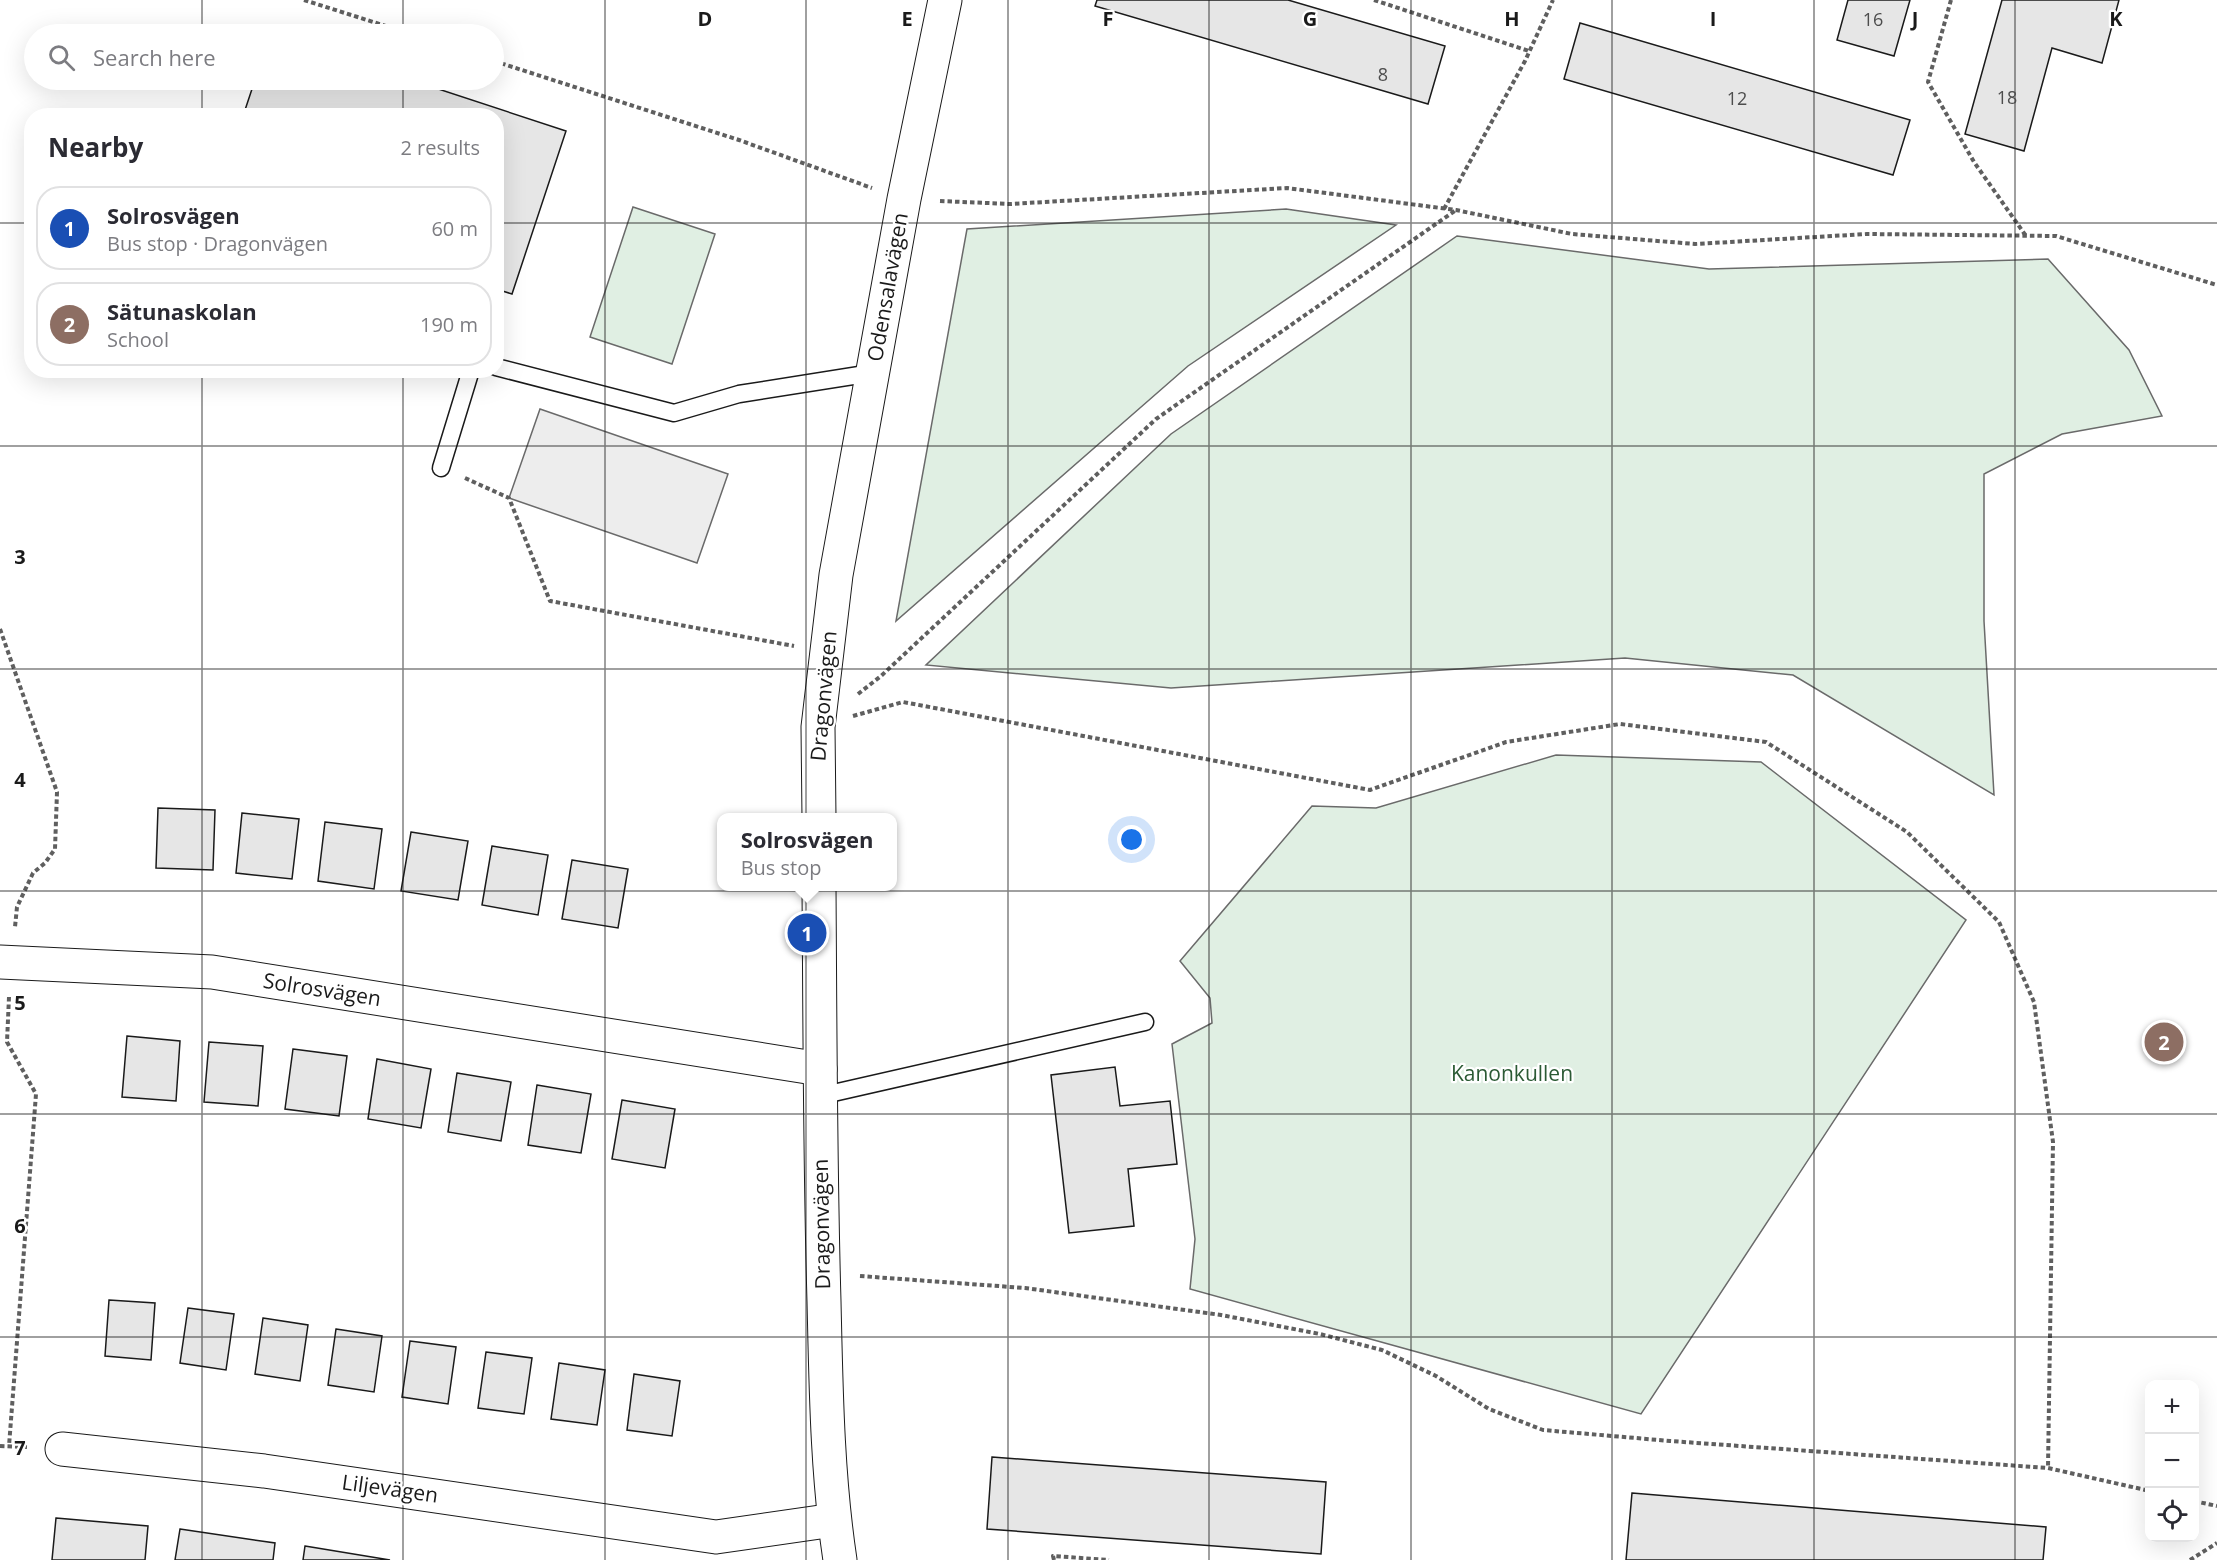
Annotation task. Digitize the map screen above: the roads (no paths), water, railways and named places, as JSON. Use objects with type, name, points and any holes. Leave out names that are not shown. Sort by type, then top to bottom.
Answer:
[{"type":"street","name":"Odensalavägen","points":[[836,574],[904,199],[945,0]]},
{"type":"street","name":"Dragonvägen","points":[[819,813],[818,727],[836,574]]},
{"type":"street","name":"Dragonvägen","points":[[819,891],[826,1397],[834,1520],[840,1560]]},
{"type":"street","name":"Solrosvägen","points":[[5,962],[212,972],[820,1082]]},
{"type":"street","name":"Liljevägen","points":[[62,1449],[264,1471],[717,1549],[834,1520]]},
{"type":"lane","points":[[504,369],[674,412],[730,396],[872,373]]},
{"type":"lane","points":[[441,468],[469,378]]},
{"type":"lane","points":[[820,1082],[1145,1022]]},
{"type":"place","name":"Solrosvägen","points":[[807,933]]},
{"type":"place","name":"Sätunaskolan","points":[[2164,1042]]},
{"type":"park label","name":"Kanonkullen","points":[[1512,1074]]}]
